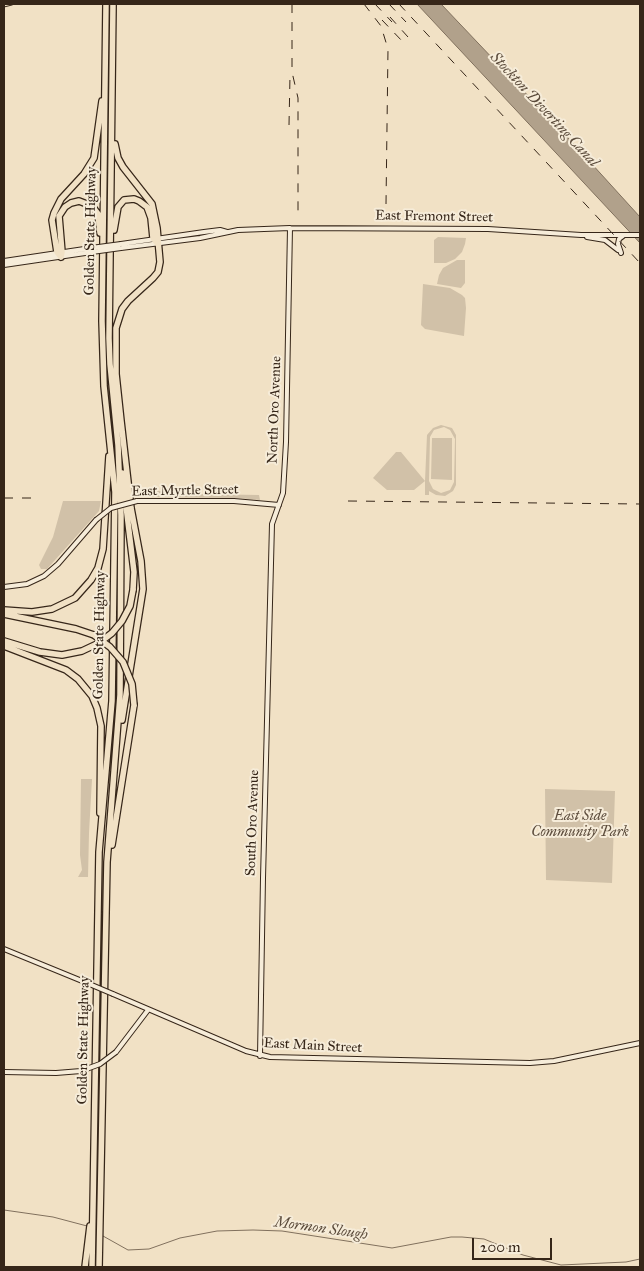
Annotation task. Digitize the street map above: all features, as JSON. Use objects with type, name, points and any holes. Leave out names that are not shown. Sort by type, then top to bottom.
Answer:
[{"type":"highway","name":"Golden State Highway","points":[[92,1267],[90,1234],[92,1219],[99,852],[112,701],[115,492],[102,347],[106,4]]},
{"type":"highway","name":"Golden State Highway","points":[[99,1267],[105,907],[120,695],[121,515],[110,364],[113,4]]},
{"type":"highway","points":[[60,254],[52,220],[54,212],[61,199],[84,174],[94,158],[105,76]]},
{"type":"highway","points":[[112,104],[118,158],[152,204],[156,240]]},
{"type":"highway","points":[[110,246],[113,242],[118,207],[129,198],[139,200],[147,207],[151,218],[160,262],[158,272],[122,309],[116,328],[116,366],[121,421],[131,508],[141,561],[143,589],[120,729],[118,731]]},
{"type":"highway","points":[[60,254],[60,213],[71,203],[79,201],[92,206],[98,214],[103,264]]},
{"type":"highway","points":[[4,610],[32,612],[52,609],[75,598],[91,580],[98,568],[103,549],[110,442]]},
{"type":"highway","points":[[4,642],[40,652],[62,655],[82,651],[99,643],[112,633],[122,620],[130,606],[134,572],[123,478],[118,460]]},
{"type":"highway","points":[[4,614],[76,629],[94,635],[110,646],[123,662],[132,684],[134,706],[112,841],[105,907]]},
{"type":"highway","points":[[4,646],[66,670],[83,684],[95,702],[99,714],[101,732],[99,852]]},
{"type":"highway","points":[[85,1267],[90,1234]]},
{"type":"street","name":"East Fremont Street","points":[[4,261],[156,240],[200,238],[227,232],[290,228],[496,229],[568,234],[640,235]]},
{"type":"street","name":"North Oro Avenue","points":[[270,591],[272,524],[283,493],[286,442],[290,228]]},
{"type":"street","points":[[568,234],[603,239],[619,252],[618,244],[620,238],[625,235]]},
{"type":"street","name":"East Fremont Street","points":[[4,266],[60,254]]},
{"type":"street","name":"East Myrtle Street","points":[[4,587],[21,586],[44,576],[54,568],[96,520],[111,508],[137,501],[234,501],[278,505]]},
{"type":"street","name":"South Oro Avenue","points":[[260,1056],[270,591]]},
{"type":"street","name":"East Main Street","points":[[4,950],[260,1056],[530,1063],[554,1061],[640,1043]]},
{"type":"street","points":[[4,1072],[56,1073],[81,1071],[100,1064],[116,1052],[148,1010]]},
{"type":"green space","points":[[438,237],[466,238],[462,252],[455,259],[446,263],[434,263],[434,240]]},
{"type":"green space","points":[[457,260],[465,260],[465,283],[461,288],[437,284],[443,268]]},
{"type":"green space","points":[[423,284],[450,288],[465,298],[464,336],[425,329],[421,325]]},
{"type":"green space","points":[[441,425],[452,428],[456,435],[456,485],[453,491],[445,496],[436,495],[429,491],[429,495],[425,495],[427,435],[433,428]],"holes":[[[444,427],[450,430],[455,439],[454,482],[450,490],[441,493],[433,489],[429,481],[430,437],[434,430]]]},
{"type":"green space","points":[[432,438],[452,438],[452,480],[431,479]]},
{"type":"green space","points":[[396,452],[401,452],[425,481],[414,490],[387,490],[373,478]]},
{"type":"green space","points":[[134,489],[199,494],[259,495],[260,500],[134,497]]},
{"type":"green space","points":[[63,501],[101,501],[99,511],[47,569],[41,569],[39,565],[53,537]]},
{"type":"green space","points":[[81,779],[92,779],[88,877],[78,877],[82,870],[80,855]]},
{"type":"green space","name":"East Side Community Park","points":[[545,789],[615,791],[612,883],[546,880]]},
{"type":"shaded area","name":"Stockton Diverting Canal","points":[[417,4],[441,4],[571,141],[640,217],[640,243]]},
{"type":"waterway","name":"Mormon Slough","points":[[4,1210],[53,1217],[87,1226]]},
{"type":"waterway","name":"Mormon Slough","points":[[103,1236],[128,1250],[149,1249],[180,1238],[217,1231],[282,1231],[392,1248],[451,1237],[462,1237],[484,1239],[523,1255],[561,1265],[626,1262],[640,1259]]},
{"type":"railway","points":[[4,7],[16,4]]},
{"type":"railway","points":[[292,4],[292,72],[298,98],[298,218]]},
{"type":"railway","points":[[364,4],[381,26],[388,49],[386,204]]},
{"type":"railway","points":[[375,4],[392,22]]},
{"type":"railway","points":[[389,4],[406,22]]},
{"type":"railway","points":[[399,4],[640,263]]},
{"type":"railway","points":[[390,17],[408,37]]},
{"type":"railway","points":[[382,20],[403,42]]},
{"type":"railway","points":[[289,125],[290,76]]},
{"type":"railway","points":[[4,498],[36,498]]},
{"type":"railway","points":[[348,501],[640,504]]}]
